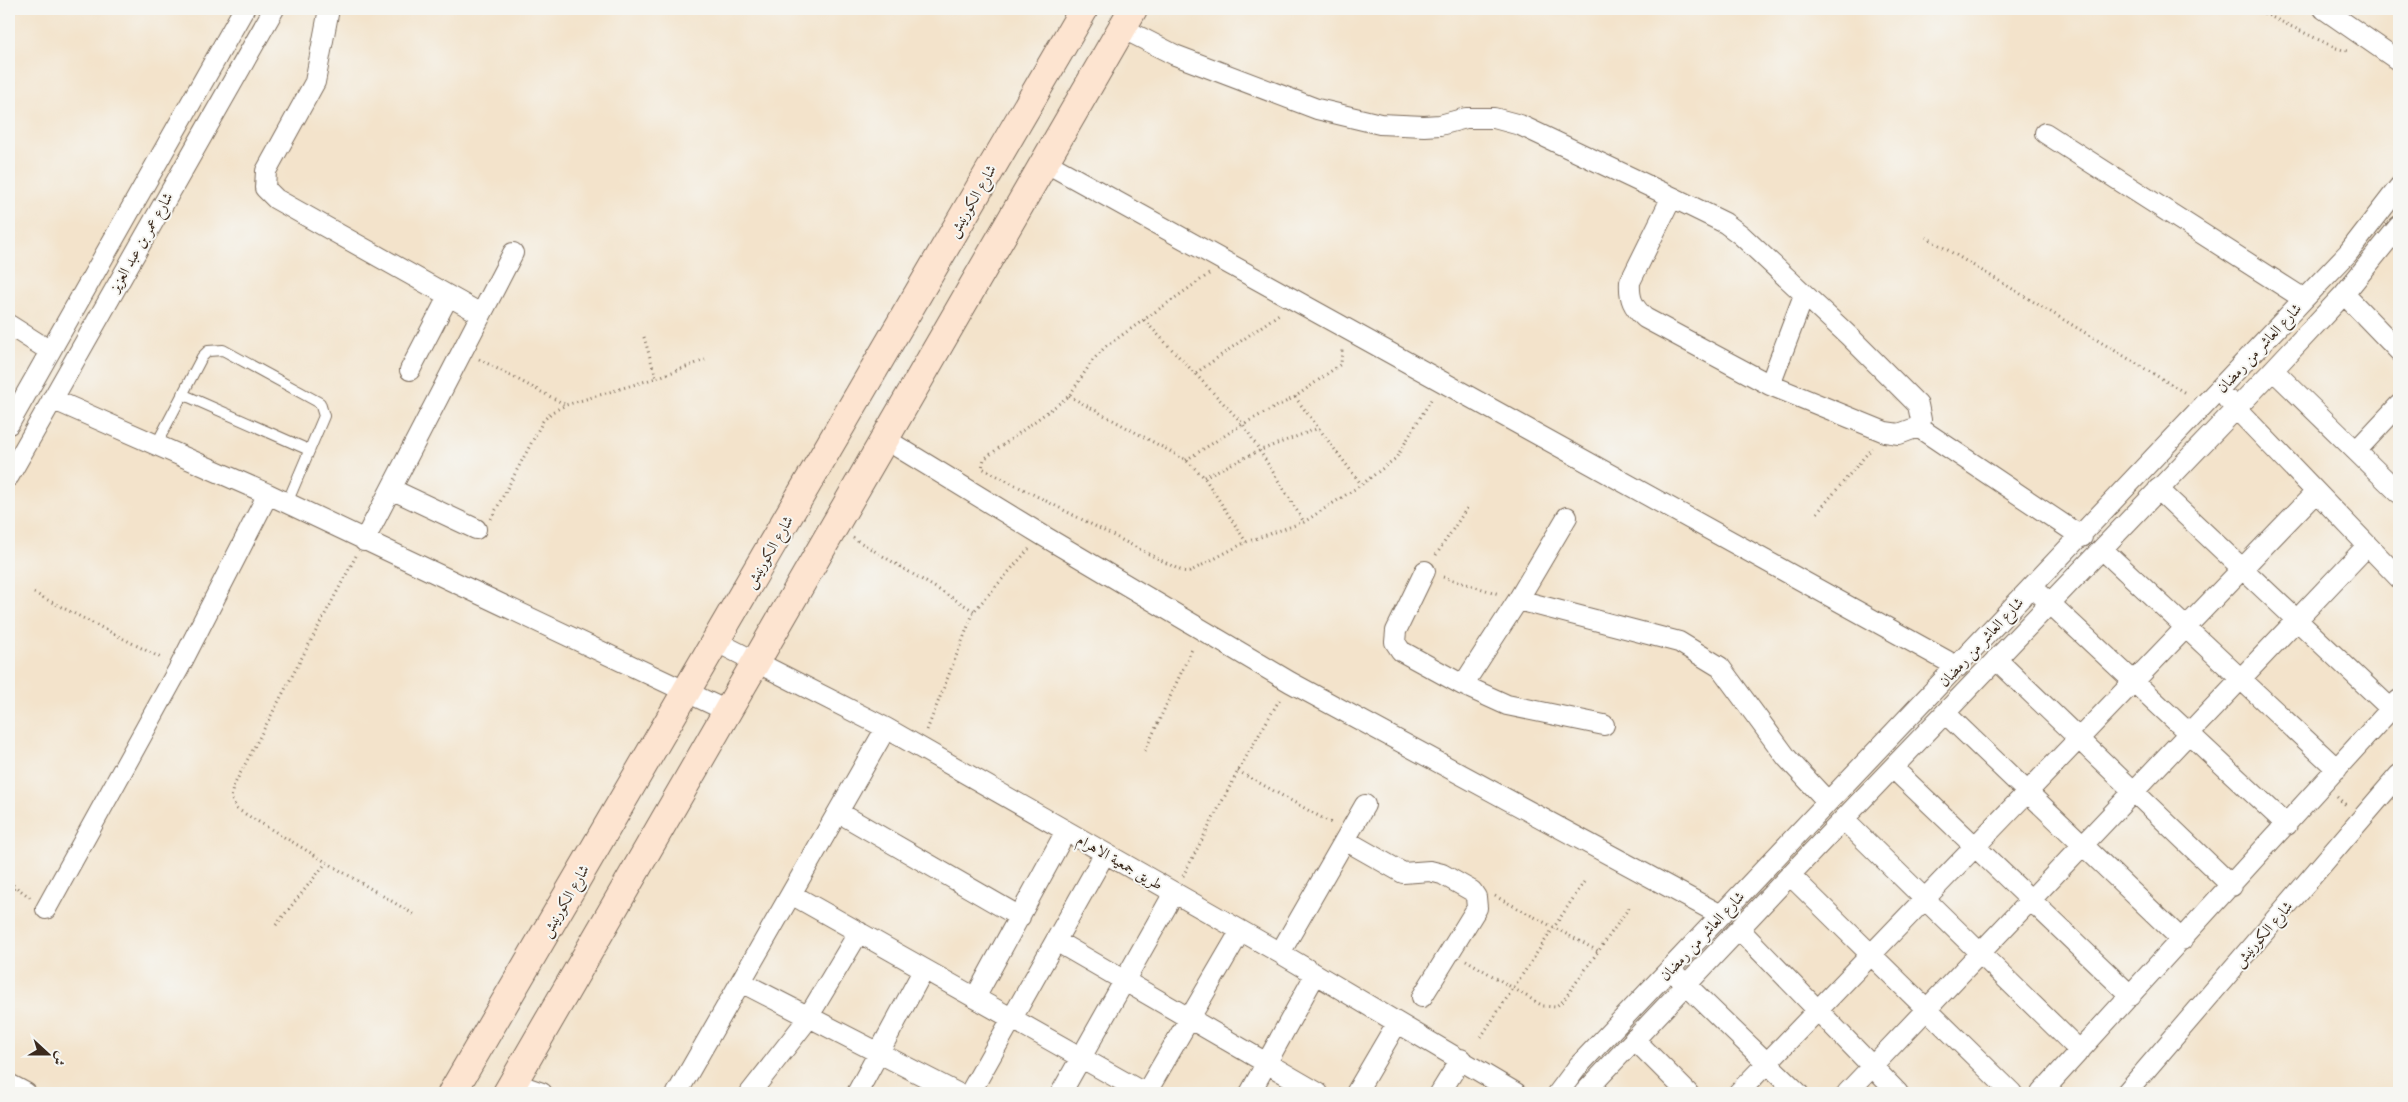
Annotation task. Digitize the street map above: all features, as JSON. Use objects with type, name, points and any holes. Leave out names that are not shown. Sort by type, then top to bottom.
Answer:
[{"type":"main road","name":"شارع الكورنيش","points":[[452,1093],[688,692],[1084,9]]},
{"type":"main road","points":[[510,1088],[1046,162],[1127,18],[1102,9]]},
{"type":"street","name":"شارع عمر بن عبد العزيز","points":[[9,476],[274,9]]},
{"type":"street","points":[[329,9],[314,82],[266,171],[265,188],[276,199],[481,314]]},
{"type":"street","points":[[2324,9],[2399,61]]},
{"type":"street","name":"شارع عمر بن عبد العزيز","points":[[9,424],[239,11]]},
{"type":"street","points":[[239,11],[264,27]]},
{"type":"street","points":[[1127,18],[1175,55],[1317,109],[1380,124],[1424,126],[1440,125],[1466,118],[1494,118],[1520,125],[1724,223],[1741,235],[1918,405],[1921,420],[1918,428]]},
{"type":"street","points":[[2045,133],[2304,299]]},
{"type":"street","points":[[1046,162],[1958,667]]},
{"type":"street","name":"شارع العاشر من رمضان","points":[[1558,1093],[1579,1065],[2082,537],[2348,253],[2399,187]]},
{"type":"street","points":[[1672,197],[1630,282],[1629,298],[1636,310],[1645,318],[1770,385],[1885,432],[1899,434],[1918,428]]},
{"type":"street","name":"شارع العاشر من رمضان","points":[[1584,1093],[2273,370],[2344,294],[2397,233]]},
{"type":"street","points":[[364,540],[513,253]]},
{"type":"street","points":[[2344,294],[2399,351]]},
{"type":"street","points":[[1770,385],[1804,295]]},
{"type":"street","points":[[410,370],[448,297]]},
{"type":"street","points":[[9,325],[50,351]]},
{"type":"street","points":[[2273,370],[2399,493]]},
{"type":"street","points":[[2218,390],[2399,578]]},
{"type":"street","points":[[52,399],[268,494],[727,711]]},
{"type":"street","points":[[2356,451],[2399,405]]},
{"type":"street","points":[[1918,428],[2082,537]]},
{"type":"street","points":[[885,439],[1042,536],[1290,682],[1722,915]]},
{"type":"street","points":[[391,489],[476,529]]},
{"type":"street","points":[[2041,1093],[2232,886],[2395,704],[2297,620],[2158,489]]},
{"type":"street","points":[[1738,1093],[2316,492]]},
{"type":"street","points":[[46,909],[179,668],[268,494]]},
{"type":"street","points":[[1463,685],[1518,600],[1567,517]]},
{"type":"street","points":[[1847,1093],[2367,546]]},
{"type":"street","points":[[2102,549],[2337,768]]},
{"type":"street","points":[[1424,571],[1396,631],[1396,642],[1401,650],[1412,658],[1463,685],[1507,705],[1604,725]]},
{"type":"street","points":[[2033,587],[2287,825]]},
{"type":"street","points":[[1518,600],[1679,642],[1702,655],[1720,667],[1787,758],[1828,802]]},
{"type":"street","name":"طريق جمعية الاهرام","points":[[717,642],[920,747],[1240,932],[1280,953],[1516,1093]]},
{"type":"street","points":[[1996,659],[2232,886]]},
{"type":"street","points":[[1945,713],[2182,940]]},
{"type":"street","points":[[677,1093],[886,728]]},
{"type":"street","points":[[1893,768],[2130,996]]},
{"type":"street","name":"شارع الكورنيش","points":[[2126,1093],[2399,775]]},
{"type":"street","points":[[1280,953],[1365,805]]},
{"type":"street","points":[[838,812],[1020,917]]},
{"type":"street","points":[[1844,820],[2080,1051]]},
{"type":"street","points":[[976,998],[1066,830]]},
{"type":"street","points":[[1347,837],[1403,873],[1430,871],[1442,874],[1472,891],[1476,897],[1477,908],[1422,997]]},
{"type":"street","points":[[970,1093],[1105,853]]},
{"type":"street","points":[[1790,875],[2012,1093]]},
{"type":"street","points":[[1061,1093],[1174,893]]},
{"type":"street","points":[[791,894],[1145,1093],[1240,932]]},
{"type":"street","points":[[1739,929],[1898,1093]]},
{"type":"street","points":[[750,1093],[808,1017],[859,932]]},
{"type":"street","points":[[1056,941],[1189,1020],[1318,1093]]},
{"type":"street","points":[[857,1093],[924,969]]},
{"type":"street","points":[[1670,969],[1798,1093]]},
{"type":"street","points":[[1250,1093],[1315,975]]},
{"type":"street","points":[[741,982],[957,1093]]},
{"type":"street","points":[[1356,1093],[1397,1023]]},
{"type":"street","points":[[1634,1039],[1688,1093]]},
{"type":"street","points":[[1440,1093],[1461,1059]]},
{"type":"street","points":[[9,1084],[26,1093]]},
{"type":"street","points":[[510,1088],[542,1093]]},
{"type":"lane","points":[[156,445],[202,357],[208,352],[223,350],[320,403],[324,416],[287,503]]},
{"type":"lane","points":[[182,394],[309,450]]},
{"type":"path","points":[[2255,9],[2336,48],[2347,51],[2382,50]]},
{"type":"path","points":[[1926,237],[2204,405]]},
{"type":"path","points":[[1214,270],[1105,347],[1093,360],[1069,396],[984,459],[982,468],[1182,571],[1195,571],[1246,542],[1304,522],[1361,485],[1396,458],[1442,381]]},
{"type":"path","points":[[1196,373],[1282,312]]},
{"type":"path","points":[[1144,320],[1243,424],[1304,522]]},
{"type":"path","points":[[644,338],[656,378]]},
{"type":"path","points":[[1186,460],[1215,444],[1243,424],[1295,397],[1341,364],[1343,352],[1339,345]]},
{"type":"path","points":[[463,350],[566,405]]},
{"type":"path","points":[[476,529],[480,530],[487,526],[547,416],[566,405],[656,378],[705,360]]},
{"type":"path","points":[[1069,396],[1186,460],[1204,477],[1246,542]]},
{"type":"path","points":[[1295,397],[1361,485]]},
{"type":"path","points":[[1204,477],[1260,450],[1319,428]]},
{"type":"path","points":[[1817,512],[1885,432]]},
{"type":"path","points":[[1469,505],[1424,571],[1518,600]]},
{"type":"path","points":[[834,526],[945,596],[974,611]]},
{"type":"path","points":[[920,747],[974,611],[1042,536]]},
{"type":"path","points":[[364,540],[233,787],[231,798],[237,809],[414,915]]},
{"type":"path","points":[[34,593],[179,668]]},
{"type":"path","points":[[1145,751],[1200,629]]},
{"type":"path","points":[[1174,893],[1238,771],[1290,682]]},
{"type":"path","points":[[1238,771],[1347,837]]},
{"type":"path","points":[[2323,784],[2361,819]]},
{"type":"path","points":[[276,925],[326,863]]},
{"type":"path","points":[[1480,1037],[1586,879]]},
{"type":"path","points":[[9,882],[15,887],[9,898]]},
{"type":"path","points":[[1476,897],[1501,898],[1598,951]]},
{"type":"path","points":[[1451,951],[1543,1006],[1555,1007],[1563,1001],[1631,905]]}]
